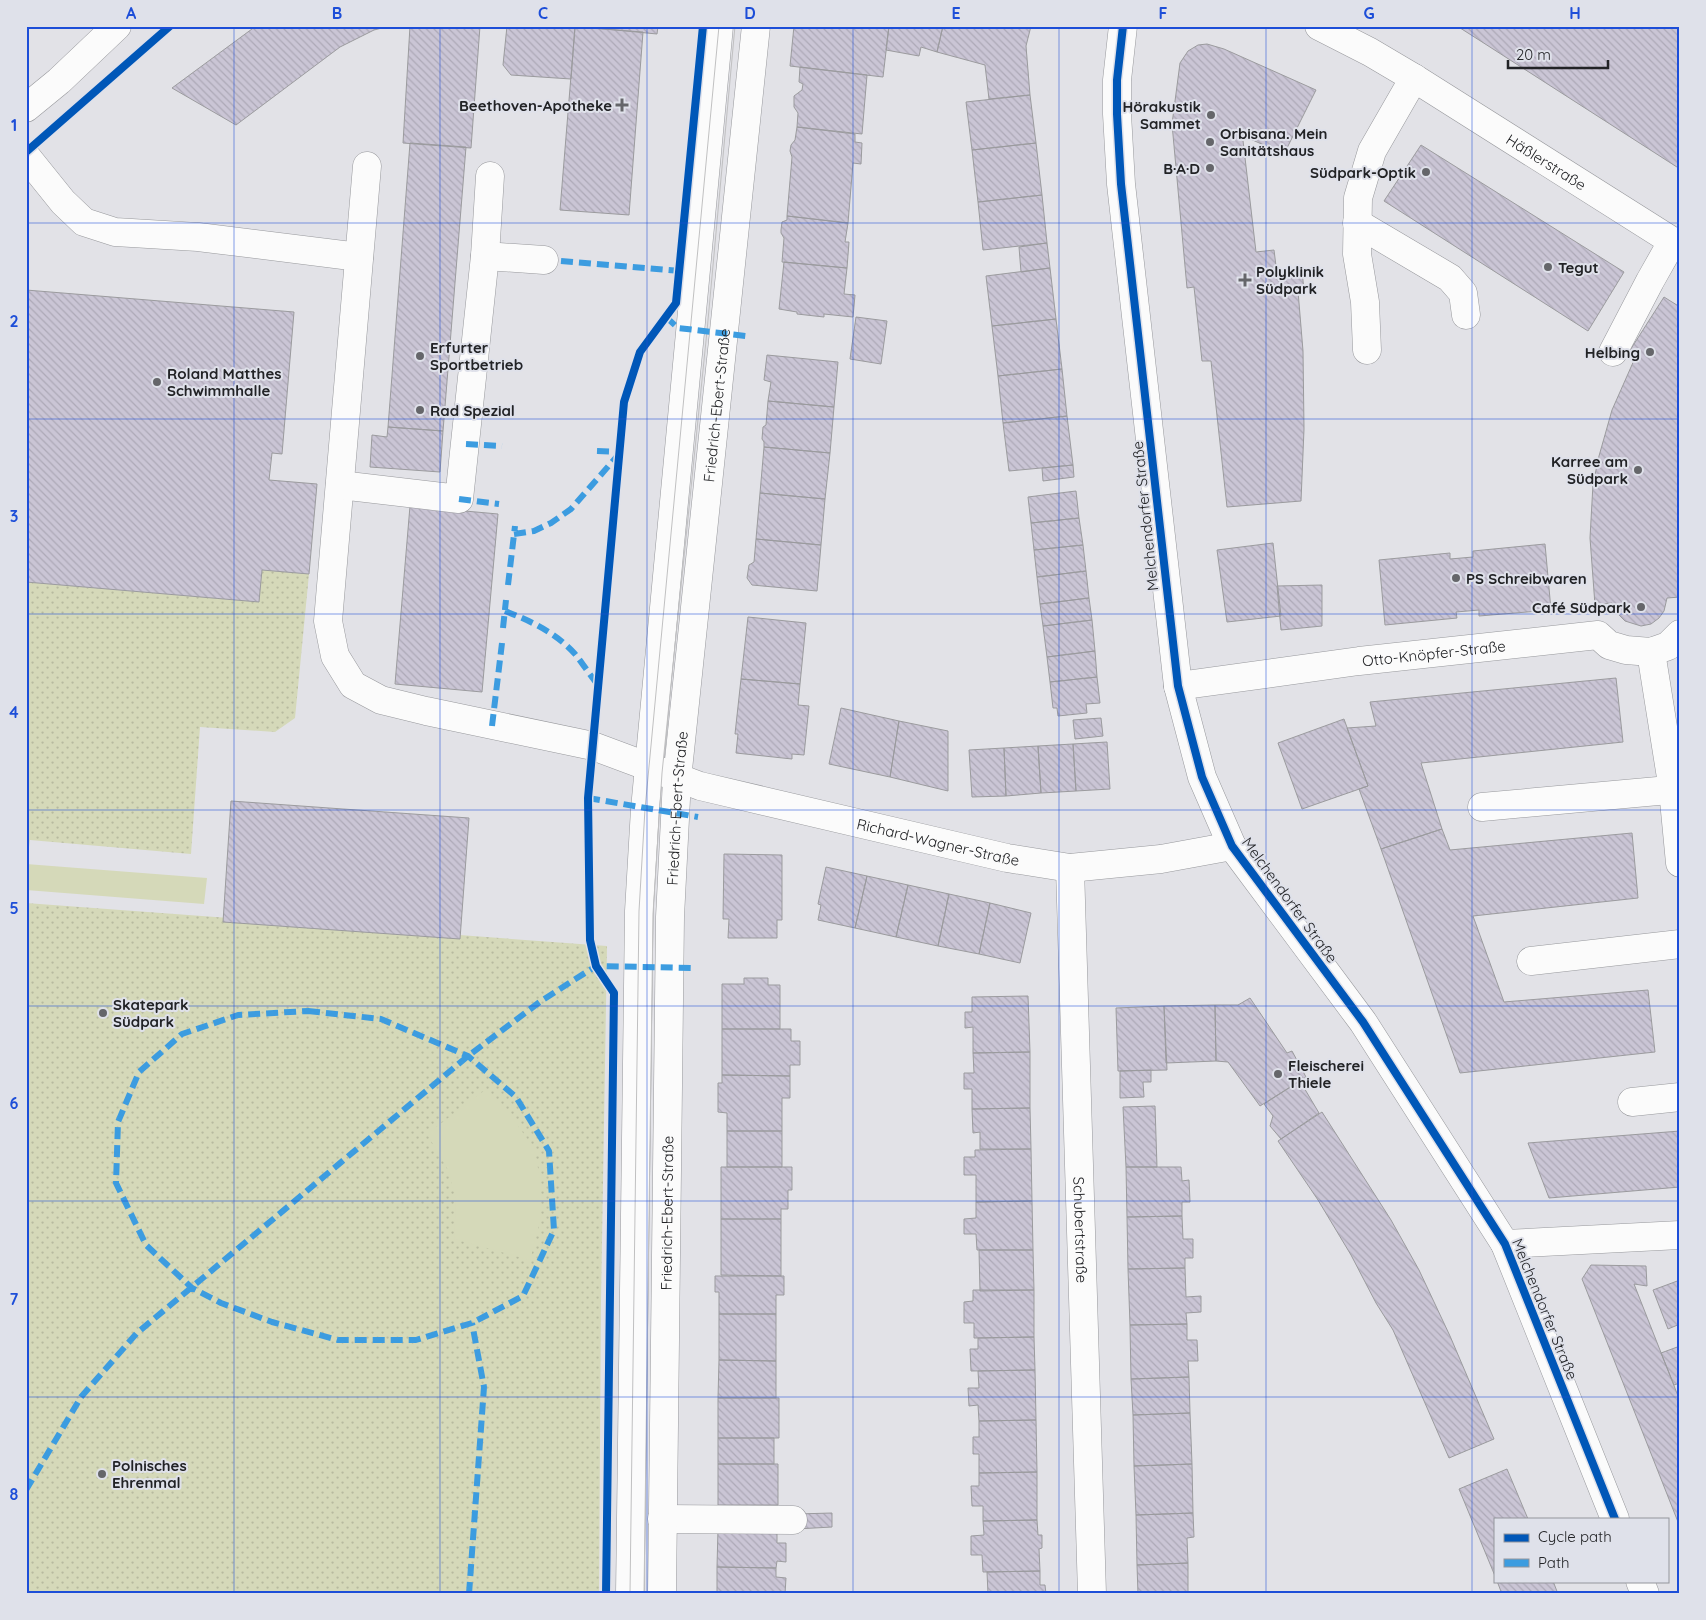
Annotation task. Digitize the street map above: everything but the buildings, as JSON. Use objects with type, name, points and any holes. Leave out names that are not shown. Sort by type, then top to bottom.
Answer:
[{"type":"street","points":[[26,108],[117,26]]},
{"type":"street","name":"Friedrich-Ebert-Straße","points":[[630,1594],[639,911],[645,809],[719,26]]},
{"type":"street","name":"Friedrich-Ebert-Straße","points":[[662,1594],[670,917],[676,779],[756,26]]},
{"type":"street","name":"Melchendorfer Straße","points":[[1123,26],[1117,80],[1121,184],[1178,686],[1202,777],[1232,846],[1363,1022],[1505,1244],[1615,1518]]},
{"type":"street","name":"Häßlerstraße","points":[[1319,26],[1370,52],[1414,78],[1676,244]]},
{"type":"street","points":[[1366,350],[1365,302],[1357,254],[1358,210],[1372,151],[1414,78]]},
{"type":"street","points":[[26,156],[63,202],[84,222],[115,232],[198,237],[359,257]]},
{"type":"street","name":"Richard-Wagner-Straße","points":[[367,166],[328,621],[335,656],[353,685],[381,700],[593,746],[676,779],[700,786],[1007,858],[1070,868],[1161,859],[1232,846]]},
{"type":"street","points":[[340,485],[458,500],[485,256],[490,176]]},
{"type":"street","points":[[1358,210],[1450,278],[1463,293],[1466,315]]},
{"type":"street","points":[[1613,352],[1650,280],[1676,244]]},
{"type":"street","points":[[485,256],[544,260]]},
{"type":"street","points":[[1680,634],[1668,646],[1651,652],[1676,789],[1680,863]]},
{"type":"street","name":"Otto-Knöpfer-Straße","points":[[1178,686],[1358,661],[1598,635],[1610,645],[1626,650],[1651,652]]},
{"type":"street","points":[[1482,807],[1676,789]]},
{"type":"street","name":"Schubertstraße","points":[[1070,868],[1092,1594]]},
{"type":"street","points":[[1531,961],[1680,944]]},
{"type":"street","points":[[1632,1102],[1680,1097]]},
{"type":"street","points":[[1505,1244],[1680,1235]]},
{"type":"street","points":[[662,1519],[792,1520]]},
{"type":"street","points":[[1640,1582],[1645,1594]]},
{"type":"green space","points":[[262,570],[309,574],[295,718],[275,732],[200,727],[191,854],[30,840],[29,847],[26,846],[26,582],[259,602]]},
{"type":"green space","points":[[26,864],[207,878],[204,904],[26,890]]},
{"type":"green space","points":[[26,903],[607,946],[601,1301],[599,1594],[26,1594]]},
{"type":"green space","points":[[485,1090],[510,1115],[534,1148],[541,1183],[541,1217],[530,1260],[454,1239],[456,1200],[448,1170],[427,1134]]},
{"type":"tram line","points":[[630,1594],[639,911],[645,809],[719,26]]},
{"type":"tram line","points":[[644,1594],[653,914],[662,773],[707,331],[735,26]]},
{"type":"marked path","points":[[561,261],[680,271]]},
{"type":"marked path","points":[[666,317],[678,328],[746,336]]},
{"type":"marked path","points":[[466,444],[502,446]]},
{"type":"marked path","points":[[597,451],[621,452]]},
{"type":"marked path","points":[[514,534],[534,531],[551,523],[571,509],[619,454]]},
{"type":"marked path","points":[[459,499],[499,504]]},
{"type":"marked path","points":[[508,585],[515,526]]},
{"type":"marked path","points":[[503,628],[506,600]]},
{"type":"marked path","points":[[505,611],[534,623],[560,640],[575,654],[598,685]]},
{"type":"marked path","points":[[492,726],[502,643]]},
{"type":"marked path","points":[[588,798],[698,817]]},
{"type":"marked path","points":[[26,1490],[81,1397],[137,1333],[468,1056],[541,1001],[596,966],[692,968]]},
{"type":"marked path","points":[[308,1011],[381,1019],[468,1056],[516,1097],[549,1151],[554,1230],[523,1296],[472,1323],[416,1340],[338,1340],[272,1322],[221,1303],[192,1288],[146,1245],[116,1183],[118,1122],[139,1072],[182,1034],[238,1015],[308,1011]]},
{"type":"marked path","points":[[469,1594],[484,1387],[472,1323]]},
{"type":"cycle path","points":[[26,152],[170,26]]},
{"type":"cycle path","points":[[606,1594],[614,993],[596,966],[590,940],[588,798],[624,402],[640,352],[676,303],[703,26]]},
{"type":"cycle path","points":[[1123,26],[1117,80],[1121,184],[1178,686],[1202,777],[1232,846],[1363,1022],[1505,1244],[1615,1518]]},
{"type":"place","name":"Beethoven-Apotheke","points":[[622,105]]},
{"type":"place","name":"Hörakustik Sammet","points":[[1211,115]]},
{"type":"place","name":"Orbisana. Mein Sanitätshaus","points":[[1210,142]]},
{"type":"place","name":"B·A·D","points":[[1210,168]]},
{"type":"place","name":"Südpark-Optik","points":[[1426,172]]},
{"type":"place","name":"Tegut","points":[[1548,267]]},
{"type":"place","name":"Polyklinik Südpark","points":[[1245,280]]},
{"type":"place","name":"Helbing","points":[[1650,352]]},
{"type":"place","name":"Erfurter Sportbetrieb","points":[[420,356]]},
{"type":"place","name":"Roland Matthes Schwimmhalle","points":[[157,382]]},
{"type":"place","name":"Rad Spezial","points":[[420,410]]},
{"type":"place","name":"Karree am Südpark","points":[[1638,470]]},
{"type":"place","name":"PS Schreibwaren","points":[[1456,578]]},
{"type":"place","name":"Café Südpark","points":[[1641,607]]},
{"type":"place","name":"Skatepark Südpark","points":[[103,1013]]},
{"type":"place","name":"Fleischerei Thiele","points":[[1278,1074]]},
{"type":"place","name":"Polnisches Ehrenmal","points":[[102,1474]]}]
